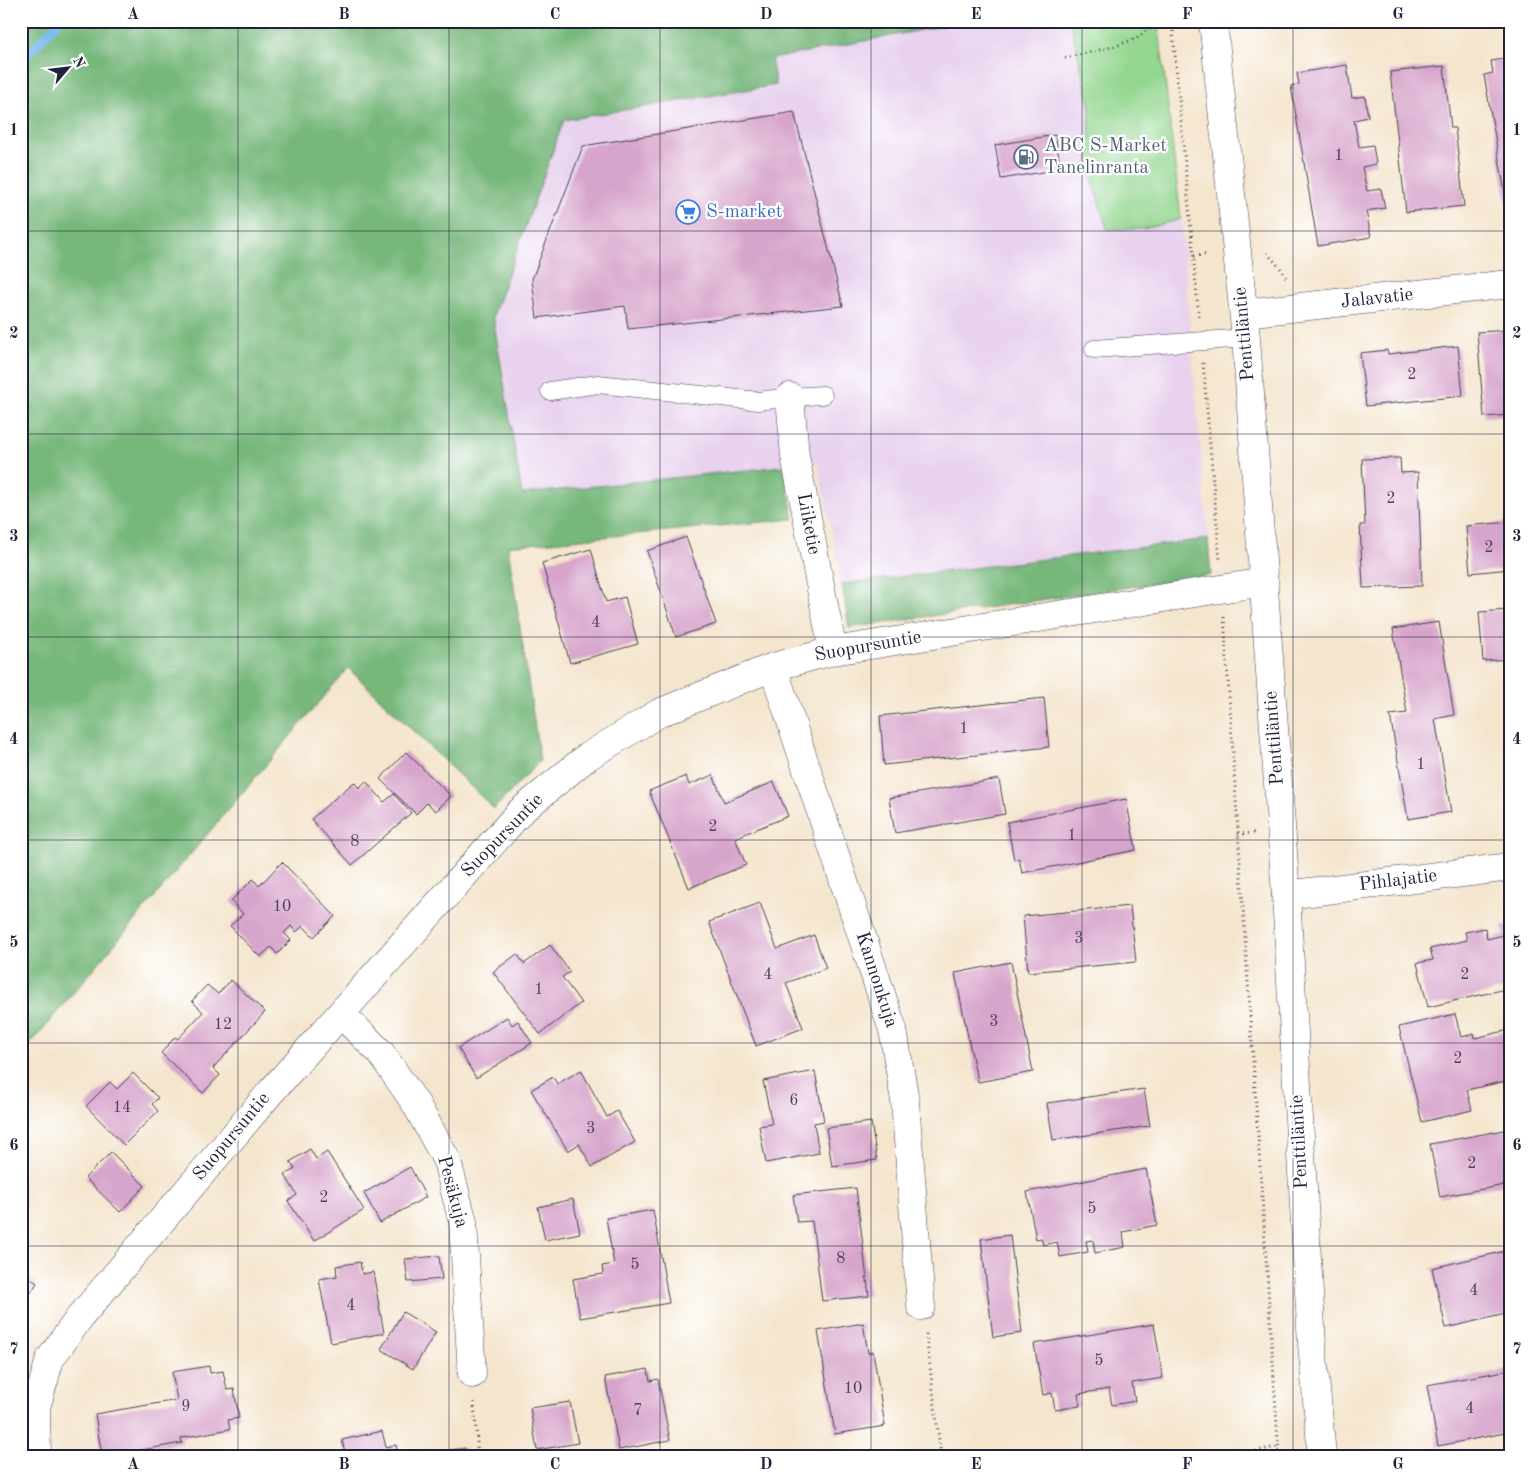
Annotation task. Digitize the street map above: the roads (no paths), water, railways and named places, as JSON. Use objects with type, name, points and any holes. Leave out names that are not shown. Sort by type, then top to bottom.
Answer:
[{"type":"street","name":"Penttiläntie","points":[[1212,21],[1245,326],[1286,895],[1312,1344],[1322,1456]]},
{"type":"street","name":"Jalavatie","points":[[1245,326],[1510,284]]},
{"type":"street","name":"Liiketie","points":[[790,397],[795,456],[833,651]]},
{"type":"street","name":"Suopursuntie","points":[[37,1456],[36,1408],[50,1359],[80,1317],[269,1094],[521,811],[587,757],[659,713],[773,667],[833,651],[1264,582]]},
{"type":"street","name":"Kannonkuja","points":[[773,667],[893,1030],[905,1101],[921,1306]]},
{"type":"street","name":"Pihlajatie","points":[[1286,895],[1510,866]]},
{"type":"street","name":"Pesäkuja","points":[[341,1014],[380,1052],[416,1104],[447,1161],[463,1222],[472,1374]]},
{"type":"lane","points":[[1094,349],[1201,341],[1245,326]]},
{"type":"lane","points":[[550,391],[598,384],[758,401],[823,395]]},
{"type":"waterway","points":[[21,62],[59,21]]},
{"type":"place","name":"ABC S-Market Tanelinranta","points":[[1026,157]]},
{"type":"place","name":"S-market","points":[[688,212]]}]
